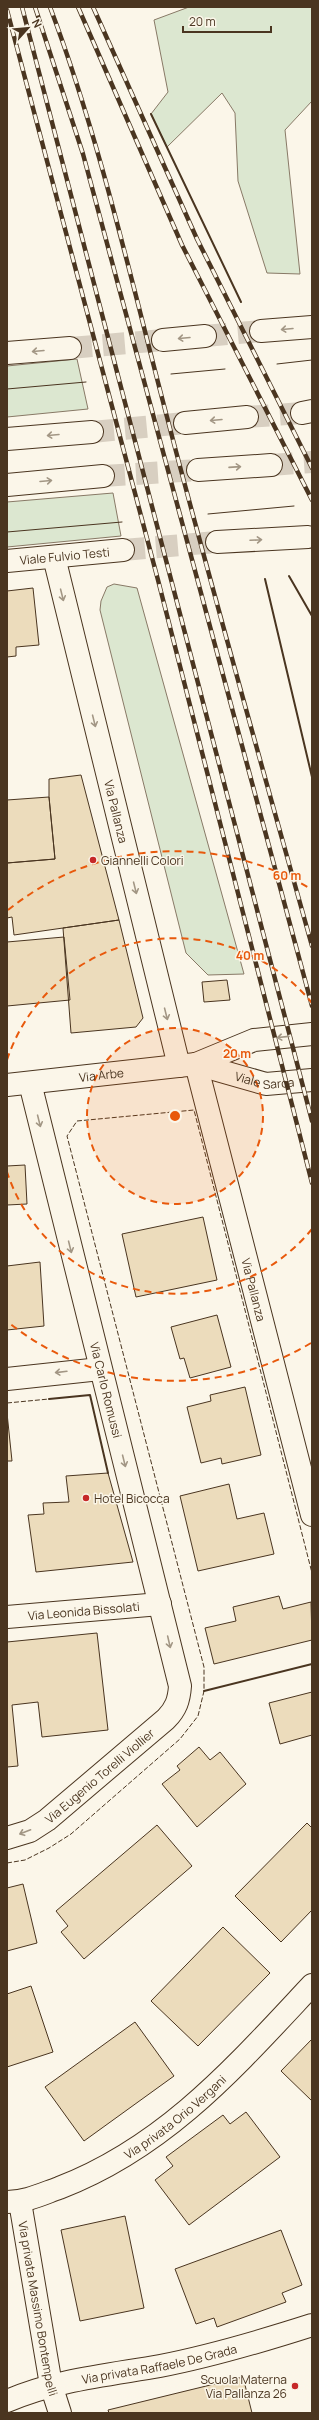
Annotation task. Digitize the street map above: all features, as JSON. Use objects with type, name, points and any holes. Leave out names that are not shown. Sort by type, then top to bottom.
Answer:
[{"type":"street","points":[[261,331],[312,326]]},
{"type":"street","points":[[163,340],[205,336]]},
{"type":"street","points":[[7,353],[70,348]]},
{"type":"street","points":[[186,423],[247,418]]},
{"type":"street","points":[[7,439],[92,432]]},
{"type":"street","points":[[198,470],[271,465]]},
{"type":"street","points":[[7,485],[103,476]]},
{"type":"street","points":[[217,542],[308,537]]},
{"type":"street","name":"Viale Fulvio Testi","points":[[7,561],[123,550]]},
{"type":"street","name":"Via Pallanza","points":[[54,557],[188,1065],[312,1515]]},
{"type":"street","name":"Viale Sarca","points":[[188,1065],[254,1040],[312,1034]]},
{"type":"street","name":"Viale Sarca","points":[[188,1065],[266,1084],[312,1080]]},
{"type":"street","name":"Via Arbe","points":[[7,1085],[188,1065]]},
{"type":"street","name":"Via Carlo Romussi","points":[[30,1083],[100,1370],[180,1686],[179,1698]]},
{"type":"street","points":[[7,1379],[100,1370]]},
{"type":"street","name":"Via Leonida Bissolati","points":[[7,1617],[160,1604]]},
{"type":"street","name":"Via Eugenio Torelli Viollier","points":[[7,1838],[30,1831],[46,1820],[166,1719],[175,1710],[179,1698]]},
{"type":"street","name":"Via privata Orio Vergani","points":[[14,2202],[90,2176],[145,2144],[193,2107],[232,2070],[312,1985]]},
{"type":"street","name":"Via privata Massimo Bontempelli","points":[[14,2202],[51,2385],[60,2413]]},
{"type":"street","name":"Via privata Raffaele De Grada","points":[[7,2401],[51,2385],[162,2365],[235,2349],[312,2325]]},
{"type":"green space","points":[[189,7],[312,7],[312,101],[285,130],[300,274],[267,273],[238,181],[235,113],[222,93],[167,147],[151,114],[168,92],[154,20]]},
{"type":"green space","points":[[77,359],[88,409],[7,417],[7,366]]},
{"type":"green space","points":[[113,493],[121,536],[7,547],[7,502]]},
{"type":"green space","points":[[114,584],[137,588],[244,974],[208,975],[186,953],[100,610],[101,601],[107,587]]},
{"type":"building","points":[[33,588],[39,645],[16,647],[16,656],[7,657],[7,591]]},
{"type":"building","points":[[81,775],[119,920],[14,935],[12,917],[7,918],[7,863],[55,859],[49,797],[49,779]]},
{"type":"building","points":[[49,797],[55,859],[7,863],[7,800]]},
{"type":"building","points":[[119,920],[143,1018],[136,1027],[71,1033],[63,928]]},
{"type":"building","points":[[64,937],[70,1000],[7,1006],[7,942]]},
{"type":"building","points":[[227,980],[230,1000],[204,1002],[202,982]]},
{"type":"building","points":[[25,1165],[27,1204],[7,1205],[7,1166]]},
{"type":"building","points":[[203,1217],[217,1280],[136,1297],[122,1234]]},
{"type":"building","points":[[40,1262],[44,1326],[7,1330],[7,1266]]},
{"type":"building","points":[[217,1315],[231,1367],[190,1378],[184,1358],[180,1359],[171,1327]]},
{"type":"building","points":[[245,1387],[261,1455],[222,1464],[221,1458],[201,1463],[187,1407],[211,1401],[210,1395]]},
{"type":"building","points":[[7,1413],[12,1461],[7,1461]]},
{"type":"building","points":[[108,1473],[133,1562],[36,1572],[28,1515],[44,1514],[43,1503],[69,1502],[66,1476]]},
{"type":"building","points":[[229,1484],[237,1519],[264,1513],[274,1554],[198,1571],[180,1496]]},
{"type":"building","points":[[279,1596],[283,1609],[311,1602],[312,1640],[214,1664],[205,1628],[236,1621],[233,1607]]},
{"type":"building","points":[[97,1633],[108,1730],[42,1737],[38,1702],[12,1705],[18,1766],[7,1767],[7,1642]]},
{"type":"building","points":[[312,1692],[312,1735],[280,1744],[269,1703]]},
{"type":"building","points":[[199,1747],[210,1760],[220,1752],[246,1784],[197,1827],[162,1784],[180,1770],[177,1766]]},
{"type":"building","points":[[307,1823],[312,1828],[312,1910],[281,1942],[235,1896]]},
{"type":"building","points":[[157,1825],[192,1866],[84,1959],[61,1932],[68,1926],[56,1911]]},
{"type":"building","points":[[23,1884],[37,1943],[7,1951],[7,1888]]},
{"type":"building","points":[[223,1927],[270,1973],[198,2046],[151,2001]]},
{"type":"building","points":[[31,1986],[53,2052],[7,2067],[7,1994]]},
{"type":"building","points":[[135,2022],[174,2076],[84,2141],[45,2087]]},
{"type":"building","points":[[312,2039],[312,2101],[281,2071]]},
{"type":"building","points":[[246,2112],[280,2157],[189,2225],[155,2180],[173,2166],[166,2157],[223,2115],[230,2124]]},
{"type":"building","points":[[125,2216],[144,2308],[80,2321],[61,2230]]},
{"type":"building","points":[[281,2230],[302,2285],[282,2293],[286,2302],[217,2327],[214,2318],[196,2324],[175,2269]]},
{"type":"building","points":[[243,2377],[252,2413],[109,2413],[108,2410]]},
{"type":"tunnel","points":[[205,336],[261,331]]},
{"type":"tunnel","points":[[70,348],[163,340]]},
{"type":"tunnel","points":[[247,417],[302,413]]},
{"type":"tunnel","points":[[92,432],[185,423]]},
{"type":"tunnel","points":[[271,465],[312,462]]},
{"type":"tunnel","points":[[103,476],[198,470]]},
{"type":"tunnel","points":[[123,550],[217,542]]},
{"type":"tram line","points":[[277,364],[312,360]]},
{"type":"tram line","points":[[171,374],[225,369]]},
{"type":"tram line","points":[[7,389],[86,382]]},
{"type":"tram line","points":[[208,514],[294,506]]},
{"type":"tram line","points":[[7,532],[122,522]]},
{"type":"railway","points":[[22,7],[312,1121]]},
{"type":"railway","points":[[35,7],[83,154],[312,1006]]},
{"type":"railway","points":[[50,7],[68,57],[100,159],[202,550],[312,946]]},
{"type":"railway","points":[[78,7],[182,245],[312,500]]},
{"type":"railway","points":[[93,7],[197,239],[312,468]]},
{"type":"railway","points":[[7,10],[158,580],[312,1183]]},
{"type":"fence","points":[[7,1863],[25,1860],[49,1848],[71,1834],[180,1739],[198,1716],[204,1691],[204,1667],[67,1136],[77,1121],[194,1110],[312,1573]]},
{"type":"fence","points":[[7,1403],[49,1399]]},
{"type":"wall","points":[[151,114],[241,302]]},
{"type":"wall","points":[[289,576],[312,616]]},
{"type":"wall","points":[[265,579],[312,777]]},
{"type":"wall","points":[[49,1399],[90,1395],[108,1473]]},
{"type":"wall","points":[[204,1691],[312,1664]]},
{"type":"place","name":"Giannelli Colori","points":[[93,860]]},
{"type":"place","name":"Hotel Bicocca","points":[[86,1498]]},
{"type":"place","name":"Scuola Materna Via Pallanza 26","points":[[295,2386]]}]
